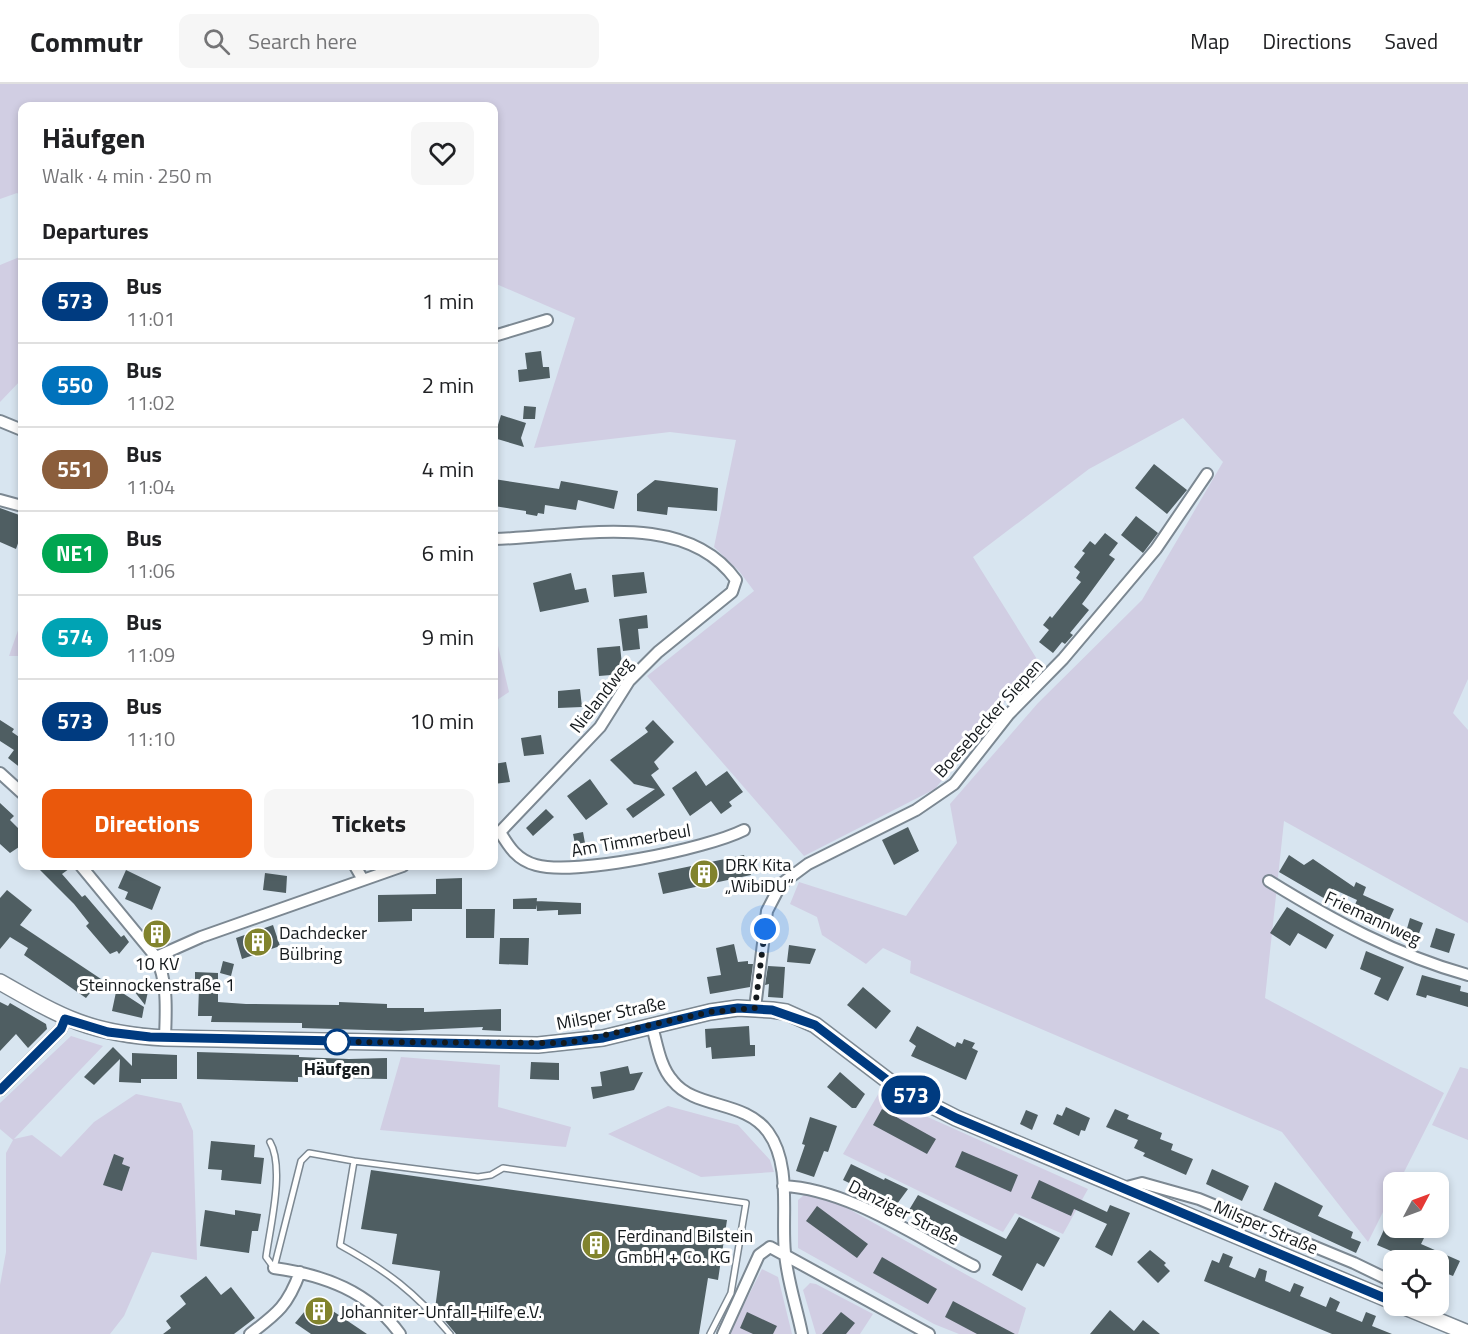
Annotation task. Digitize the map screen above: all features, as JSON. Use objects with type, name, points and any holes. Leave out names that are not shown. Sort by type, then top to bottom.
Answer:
[{"type":"street","points":[[498,335],[547,320]]},
{"type":"street","points":[[0,420],[18,428]]},
{"type":"street","name":"Boesebecker Siepen","points":[[755,1008],[766,911],[781,884],[808,864],[916,810],[954,784],[1009,714],[1063,659],[1156,549],[1207,474]]},
{"type":"street","points":[[0,500],[18,506]]},
{"type":"street","name":"Nielandweg","points":[[498,539],[646,532],[696,546],[728,569],[736,580],[732,592],[658,652],[629,681],[600,728],[498,831]]},
{"type":"street","points":[[0,773],[18,789]]},
{"type":"street","name":"Am Timmerbeul","points":[[498,835],[518,857],[534,865],[575,868],[721,842],[744,830]]},
{"type":"street","points":[[84,870],[156,957],[163,973],[166,995],[165,1038]]},
{"type":"street","points":[[357,870],[362,878]]},
{"type":"street","points":[[156,957],[201,937],[389,870]]},
{"type":"street","name":"Friemannweg","points":[[1269,881],[1335,921],[1389,947],[1468,975]]},
{"type":"street","name":"Milsper Straße","points":[[0,982],[65,1019],[108,1032],[165,1038],[538,1045],[603,1038],[710,1012],[755,1008],[786,1012],[815,1025],[899,1089],[979,1128],[1383,1297]]},
{"type":"street","points":[[0,1090],[61,1029],[65,1019]]},
{"type":"street","points":[[652,1026],[667,1072],[674,1083],[688,1094],[745,1112],[767,1130],[778,1155],[783,1186],[785,1255],[802,1334]]},
{"type":"street","name":"Milsper Straße","points":[[1123,1188],[1142,1183],[1199,1199],[1383,1277]]},
{"type":"street","name":"Danziger Straße","points":[[783,1186],[803,1187],[841,1197],[974,1266]]},
{"type":"street","points":[[723,1334],[759,1255],[770,1247],[929,1334]]},
{"type":"street","points":[[274,1268],[319,1275],[357,1294],[370,1302],[400,1334]]},
{"type":"street","points":[[250,1334],[273,1317],[290,1298],[300,1272]]},
{"type":"street","name":"Milsper Straße","points":[[1427,1316],[1468,1333]]},
{"type":"lane","points":[[270,1142],[275,1152],[276,1180],[266,1257],[274,1268]]},
{"type":"lane","points":[[274,1268],[301,1161],[309,1154],[478,1177],[491,1175],[503,1168],[746,1203],[731,1293],[710,1334]]},
{"type":"lane","points":[[354,1161],[339,1245],[384,1270],[421,1302],[450,1334]]},
{"type":"lane","points":[[734,1276],[749,1278]]},
{"type":"shaded area","points":[[0,84],[1468,84],[1468,679],[1453,713],[1468,730],[1468,923],[1284,821],[1265,998],[1444,1093],[1404,1172],[1383,1172],[1383,1212],[1368,1242],[1282,1132],[910,973],[911,961],[883,948],[866,964],[822,935],[817,917],[790,904],[799,882],[906,916],[957,843],[950,804],[1038,703],[1142,600],[1223,462],[1183,418],[1089,469],[973,557],[1040,664],[1019,684],[935,789],[804,856],[647,676],[754,591],[739,571],[714,547],[736,440],[670,432],[534,448],[575,318],[498,285],[498,102],[18,102],[17,193],[0,199]]},
{"type":"shaded area","points":[[18,258],[18,383],[0,402],[0,265]]},
{"type":"shaded area","points":[[18,630],[18,656],[9,656]]},
{"type":"shaded area","points":[[498,646],[509,692],[498,699]]},
{"type":"shaded area","points":[[71,1036],[103,1046],[14,1139],[32,1135],[61,1157],[94,1122],[136,1094],[181,1103],[193,1131],[197,1260],[152,1252],[124,1316],[110,1334],[0,1334],[0,1285],[6,1252],[6,1153],[13,1140],[0,1129],[0,1103]]},
{"type":"shaded area","points":[[401,1057],[500,1065],[498,1107],[571,1127],[566,1147],[380,1130]]},
{"type":"shaded area","points":[[1460,1067],[1468,1069],[1468,1140],[1432,1125]]},
{"type":"shaded area","points":[[880,1091],[892,1101],[1088,1189],[1063,1234],[1015,1213],[1003,1232],[843,1154]]},
{"type":"shaded area","points":[[668,1106],[738,1125],[770,1160],[774,1172],[701,1177],[608,1134]]},
{"type":"shaded area","points":[[804,1195],[818,1197],[847,1208],[1026,1308],[1018,1334],[959,1334],[934,1324],[798,1248],[798,1200]]},
{"type":"shaded area","points":[[762,1269],[778,1277],[792,1334],[729,1334]]},
{"type":"shaded area","points":[[810,1283],[873,1314],[860,1334],[816,1334],[803,1290]]},
{"type":"building","points":[[541,351],[543,367],[549,367],[550,378],[519,382],[518,370],[527,369],[525,353]]},
{"type":"building","points":[[524,406],[536,407],[535,419],[523,419]]},
{"type":"building","points":[[501,415],[526,423],[521,438],[524,447],[498,439]]},
{"type":"building","points":[[1154,464],[1187,490],[1167,514],[1135,488]]},
{"type":"building","points":[[498,480],[559,489],[561,481],[618,491],[614,509],[578,500],[576,510],[545,505],[544,514],[538,513],[537,516],[526,514],[526,511],[498,507]]},
{"type":"building","points":[[655,480],[718,488],[717,511],[668,507],[667,515],[637,511],[637,494]]},
{"type":"building","points":[[0,508],[18,515],[18,543],[16,549],[0,542]]},
{"type":"building","points":[[1136,516],[1158,533],[1143,553],[1121,535]]},
{"type":"building","points":[[1105,533],[1118,543],[1109,555],[1115,559],[1082,604],[1089,610],[1070,633],[1073,635],[1065,644],[1062,642],[1053,653],[1039,642],[1049,630],[1043,625],[1050,616],[1052,618],[1081,582],[1076,578],[1080,572],[1074,567],[1085,553],[1082,551],[1090,541],[1095,545]]},
{"type":"building","points":[[644,572],[647,593],[614,597],[612,575]]},
{"type":"building","points":[[571,573],[575,590],[586,588],[589,602],[540,612],[533,583]]},
{"type":"building","points":[[647,615],[648,628],[638,629],[640,649],[623,651],[619,619]]},
{"type":"building","points":[[620,646],[623,674],[599,676],[597,648]]},
{"type":"building","points":[[580,689],[582,707],[558,708],[558,691]]},
{"type":"building","points":[[0,720],[14,729],[12,732],[18,736],[18,766],[8,758],[14,750],[0,741]]},
{"type":"building","points":[[653,720],[674,742],[654,762],[659,769],[651,775],[665,795],[633,818],[626,809],[655,789],[634,784],[610,760],[648,732],[645,728]]},
{"type":"building","points":[[541,735],[544,754],[524,756],[521,738]]},
{"type":"building","points":[[506,762],[510,782],[498,784],[498,763]]},
{"type":"building","points":[[696,771],[706,786],[727,771],[743,792],[729,802],[732,806],[721,814],[711,801],[690,816],[672,788]]},
{"type":"building","points":[[590,779],[608,804],[586,820],[567,796]]},
{"type":"building","points":[[0,803],[14,816],[10,820],[18,828],[18,848],[10,853],[0,844]]},
{"type":"building","points":[[546,809],[554,817],[533,836],[526,828]]},
{"type":"building","points":[[908,827],[919,851],[894,865],[882,840]]},
{"type":"building","points":[[583,832],[585,843],[575,844],[573,834]]},
{"type":"building","name":"DRK Kita „WibiDU“","points":[[744,855],[751,875],[663,894],[658,873]]},
{"type":"building","points":[[1289,855],[1304,865],[1313,859],[1354,887],[1356,882],[1366,887],[1363,895],[1394,909],[1385,929],[1351,914],[1357,900],[1333,889],[1327,900],[1279,872]]},
{"type":"building","points":[[40,870],[68,870],[62,874],[82,897],[85,895],[121,937],[124,935],[129,942],[119,954],[117,951],[110,954],[86,926],[89,923],[74,904]]},
{"type":"building","points":[[126,870],[161,887],[152,910],[125,899],[128,892],[118,888]]},
{"type":"building","points":[[265,873],[287,876],[286,893],[263,890]]},
{"type":"building","points":[[462,878],[462,909],[412,909],[412,921],[378,922],[378,895],[436,894],[436,879]]},
{"type":"building","points":[[7,890],[32,910],[20,925],[101,979],[86,998],[24,955],[28,948],[10,937],[0,949],[0,898]]},
{"type":"building","points":[[537,898],[536,909],[513,909],[513,899]]},
{"type":"building","points":[[536,901],[581,903],[581,914],[558,915],[558,910],[537,911]]},
{"type":"building","points":[[1287,907],[1334,935],[1326,949],[1298,933],[1290,946],[1270,933]]},
{"type":"building","points":[[466,909],[495,909],[494,938],[466,938]]},
{"type":"building","points":[[1410,918],[1423,923],[1418,936],[1406,932]]},
{"type":"building","name":"Dachdecker Bülbring","points":[[273,925],[280,946],[242,959],[236,938]]},
{"type":"building","points":[[1436,928],[1455,934],[1449,953],[1430,947]]},
{"type":"building","points":[[500,938],[529,938],[528,965],[499,964]]},
{"type":"building","points":[[734,944],[738,962],[748,961],[748,964],[753,964],[750,987],[710,994],[707,977],[721,975],[716,948]]},
{"type":"building","points":[[789,945],[816,949],[810,964],[787,962]]},
{"type":"building","points":[[1366,951],[1404,967],[1388,1001],[1374,994],[1381,978],[1360,969]]},
{"type":"building","points":[[223,961],[234,964],[231,976],[220,973]]},
{"type":"building","points":[[768,966],[785,967],[783,998],[768,997],[769,984],[765,985]]},
{"type":"building","points":[[195,972],[218,973],[218,1002],[387,1004],[387,1008],[424,1008],[424,1012],[501,1009],[501,1031],[482,1030],[483,1027],[399,1031],[302,1028],[302,1023],[211,1022],[212,1016],[198,1016],[199,987],[195,987]]},
{"type":"building","points":[[1422,975],[1461,986],[1460,991],[1468,993],[1468,1007],[1427,995],[1426,998],[1416,995]]},
{"type":"building","points":[[127,982],[149,987],[145,1005]]},
{"type":"building","points":[[863,987],[891,1011],[876,1029],[847,1005]]},
{"type":"building","points":[[116,992],[121,992],[144,1007],[142,1018],[112,1011]]},
{"type":"building","points":[[0,1002],[8,1006],[10,1003],[46,1024],[47,1029],[28,1048],[16,1034],[0,1051]]},
{"type":"building","points":[[749,1026],[750,1045],[755,1045],[755,1056],[712,1059],[711,1047],[706,1048],[705,1029]]},
{"type":"building","points":[[917,1026],[955,1047],[957,1042],[962,1044],[964,1039],[975,1043],[972,1048],[978,1051],[966,1080],[911,1056],[916,1046],[909,1041]]},
{"type":"building","points":[[113,1047],[132,1066],[132,1053],[177,1055],[177,1079],[141,1079],[141,1083],[119,1082],[120,1059],[94,1085],[84,1077]]},
{"type":"building","points":[[197,1052],[349,1059],[387,1058],[387,1079],[298,1077],[298,1082],[197,1079]]},
{"type":"building","points":[[531,1062],[559,1063],[559,1080],[530,1079]]},
{"type":"building","points":[[628,1066],[630,1074],[643,1072],[634,1090],[593,1099],[591,1087],[602,1086],[600,1072]]},
{"type":"building","points":[[840,1072],[865,1094],[856,1108],[852,1108],[827,1087]]},
{"type":"building","points":[[1066,1107],[1090,1118],[1085,1131],[1081,1130],[1079,1136],[1053,1124],[1057,1114],[1062,1116]]},
{"type":"building","points":[[882,1109],[936,1139],[927,1154],[873,1125]]},
{"type":"building","points":[[1115,1109],[1129,1115],[1127,1119],[1162,1133],[1160,1139],[1173,1144],[1171,1150],[1193,1159],[1186,1175],[1143,1156],[1145,1153],[1134,1148],[1138,1140],[1106,1127]]},
{"type":"building","points":[[1026,1110],[1038,1115],[1032,1130],[1020,1124]]},
{"type":"building","points":[[810,1117],[837,1126],[828,1152],[824,1151],[814,1177],[796,1171],[805,1145],[802,1144]]},
{"type":"building","points":[[211,1141],[255,1145],[254,1157],[264,1158],[261,1184],[221,1180],[222,1170],[208,1169]]},
{"type":"building","points":[[962,1151],[1018,1175],[1011,1192],[955,1167]]},
{"type":"building","points":[[114,1154],[124,1158],[122,1164],[130,1167],[122,1191],[103,1185]]},
{"type":"building","points":[[851,1164],[908,1189],[897,1204],[877,1194],[876,1196],[843,1180]]},
{"type":"building","points":[[1212,1169],[1249,1186],[1242,1201],[1206,1184]]},
{"type":"building","name":"Ferdinand Bilstein GmbH + Co. KG","points":[[371,1170],[727,1220],[718,1280],[708,1278],[699,1334],[456,1334],[435,1309],[440,1271],[392,1264],[397,1234],[361,1229]]},
{"type":"building","points":[[1039,1180],[1107,1212],[1110,1205],[1130,1213],[1112,1256],[1095,1247],[1107,1224],[1074,1209],[1071,1216],[1031,1198]]},
{"type":"building","points":[[1275,1182],[1323,1206],[1318,1216],[1353,1232],[1351,1238],[1361,1242],[1356,1253],[1263,1210]]},
{"type":"building","points":[[918,1195],[1006,1239],[1019,1217],[1060,1238],[1044,1267],[1037,1263],[1022,1291],[992,1275],[1002,1256],[909,1210]]},
{"type":"building","points":[[817,1206],[868,1244],[857,1258],[806,1221]]},
{"type":"building","points":[[205,1210],[235,1215],[235,1210],[261,1214],[258,1231],[252,1231],[249,1253],[200,1246]]},
{"type":"building","points":[[1383,1232],[1383,1238],[1424,1238],[1421,1244],[1435,1250],[1389,1250],[1377,1245]]},
{"type":"building","points":[[1150,1250],[1166,1263],[1164,1265],[1170,1271],[1158,1283],[1137,1262]]},
{"type":"building","points":[[1223,1253],[1233,1257],[1229,1267],[1255,1278],[1259,1268],[1267,1271],[1265,1281],[1290,1292],[1294,1283],[1304,1287],[1300,1296],[1326,1307],[1330,1297],[1340,1302],[1336,1311],[1362,1322],[1366,1312],[1376,1316],[1372,1326],[1392,1334],[1332,1334],[1204,1281],[1212,1260],[1219,1263]]},
{"type":"building","points":[[1449,1256],[1460,1261],[1453,1276],[1449,1274]]},
{"type":"building","points":[[882,1257],[937,1289],[928,1304],[873,1273]]},
{"type":"building","points":[[206,1276],[221,1295],[231,1287],[255,1318],[234,1334],[163,1334],[171,1328],[166,1321],[186,1304],[180,1296]]},
{"type":"building","name":"Johanniter-Unfall-Hilfe e.V.","points":[[315,1299],[367,1334],[311,1334],[295,1323]]},
{"type":"building","points":[[953,1301],[1015,1334],[977,1334],[945,1317]]},
{"type":"building","points":[[1110,1310],[1134,1331],[1143,1320],[1160,1334],[1090,1334]]},
{"type":"building","points":[[747,1312],[777,1326],[773,1334],[753,1334],[740,1328]]},
{"type":"building","points":[[841,1312],[855,1323],[846,1334],[822,1334]]},
{"type":"bus line","name":"573","points":[[0,1090],[61,1029],[65,1019],[108,1032],[150,1037],[538,1045],[603,1038],[710,1012],[738,1008],[786,1012],[815,1025],[835,1038],[899,1089],[956,1118],[1383,1297]]},
{"type":"place","name":"DRK Kita „WibiDU“","points":[[704,874]]},
{"type":"place","name":"10 KV Steinnockenstraße 1","points":[[157,934]]},
{"type":"place","name":"Dachdecker Bülbring","points":[[258,942]]},
{"type":"place","name":"Häufgen","points":[[337,1042]]},
{"type":"place","name":"Ferdinand Bilstein GmbH + Co. KG","points":[[596,1245]]},
{"type":"place","name":"Johanniter-Unfall-Hilfe e.V.","points":[[319,1311]]},
{"type":"route","points":[[337,1042],[538,1045],[568,1043],[603,1038],[710,1012],[755,1008],[765,929]]}]
